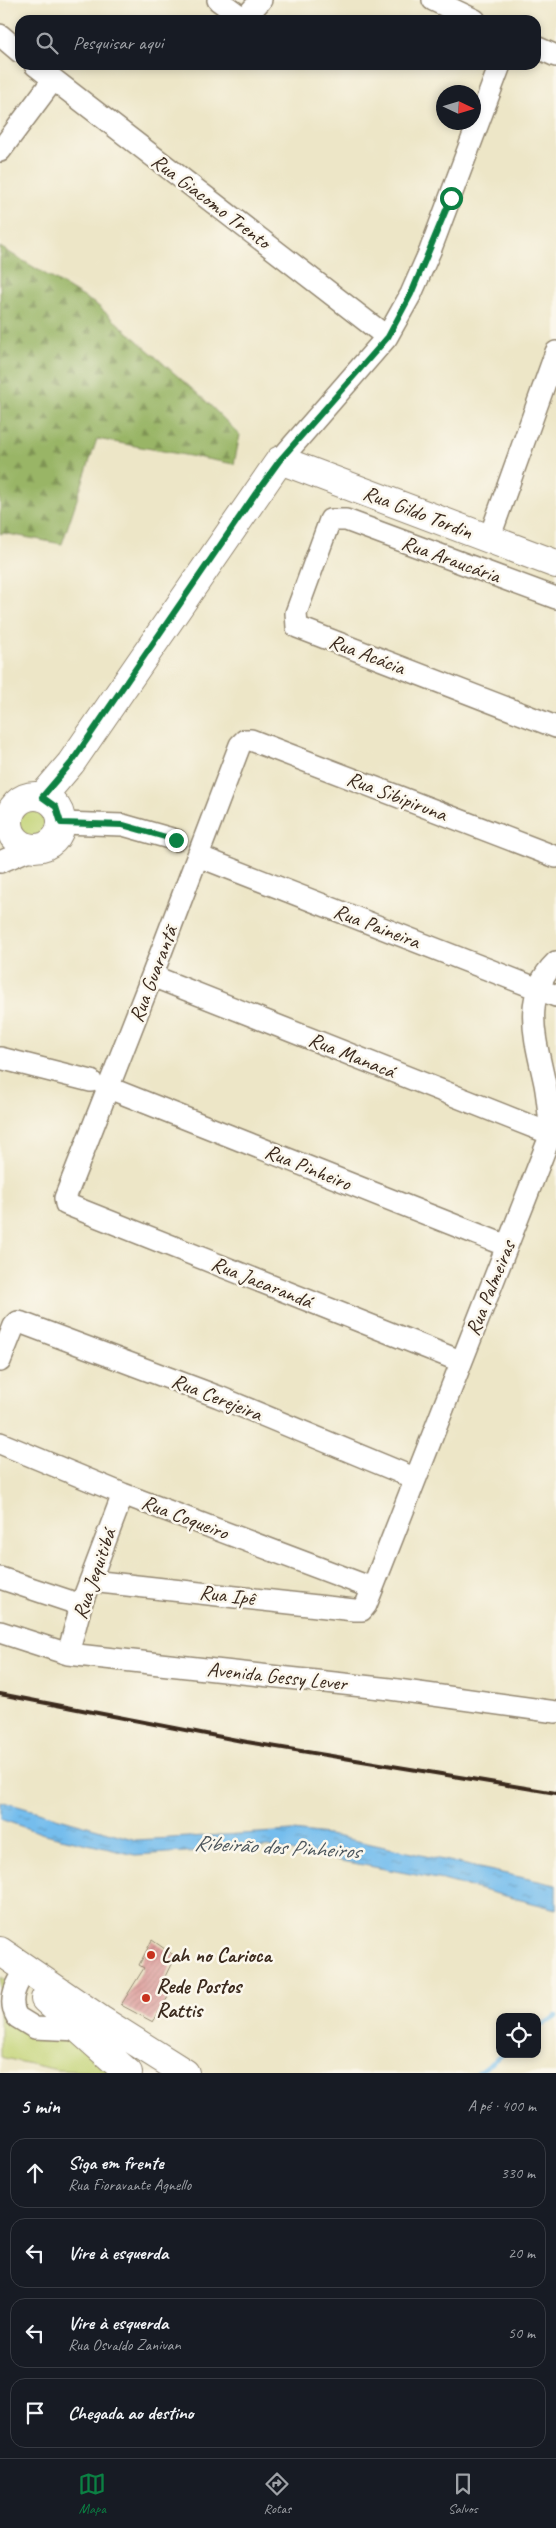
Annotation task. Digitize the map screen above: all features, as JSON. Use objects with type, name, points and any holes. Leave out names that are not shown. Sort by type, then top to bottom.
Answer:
[{"type":"main road","name":"Rua Gildo Tordin","points":[[280,460],[556,564]]},
{"type":"main road","points":[[42,797],[71,763],[280,460]]},
{"type":"main road","points":[[34,796],[42,797],[56,807],[61,823],[60,831],[49,844],[32,848],[17,841],[5,825],[18,802],[34,796]]},
{"type":"main road","points":[[0,1952],[16,1971],[128,2073]]},
{"type":"main road","points":[[16,1971],[101,2020],[185,2073]]},
{"type":"street","points":[[219,0],[239,15]]},
{"type":"street","points":[[248,15],[261,0]]},
{"type":"street","points":[[432,0],[464,15]]},
{"type":"street","points":[[0,35],[15,48]]},
{"type":"street","points":[[541,50],[556,56]]},
{"type":"street","name":"Rua Giacomo Trento","points":[[41,70],[388,337]]},
{"type":"street","points":[[280,460],[388,337],[411,294],[430,251],[498,70]]},
{"type":"street","points":[[0,151],[53,80]]},
{"type":"street","points":[[489,539],[556,352]]},
{"type":"street","name":"Rua Acácia","points":[[346,520],[330,520],[296,613],[297,627],[556,727]]},
{"type":"street","name":"Rua Araucária","points":[[346,520],[556,598]]},
{"type":"street","name":"Rua Sibipiruna","points":[[240,745],[246,740],[251,740],[556,857]]},
{"type":"street","name":"Rua Guarantã","points":[[64,1201],[100,1085],[152,976],[240,745]]},
{"type":"street","points":[[61,823],[123,825],[176,840]]},
{"type":"street","points":[[0,862],[32,848]]},
{"type":"street","name":"Rua Paineira","points":[[198,856],[547,992]]},
{"type":"street","name":"Rua Palmeiras","points":[[362,1610],[551,1134],[545,1086],[532,1023],[534,1002],[547,992],[549,969],[556,962]]},
{"type":"street","name":"Rua Manacá","points":[[152,976],[551,1134]]},
{"type":"street","name":"Rua Pinheiro","points":[[0,1058],[100,1085],[507,1246]]},
{"type":"street","name":"Rua Jacarandá","points":[[64,1201],[66,1204],[460,1361]]},
{"type":"street","name":"Rua Cerejeira","points":[[0,1361],[18,1322],[219,1397],[414,1478]]},
{"type":"street","name":"Rua Coqueiro","points":[[0,1443],[123,1494],[372,1588]]},
{"type":"street","name":"Rua Jequitibá","points":[[68,1654],[81,1606],[123,1494]]},
{"type":"street","points":[[0,1578],[81,1606]]},
{"type":"street","name":"Rua Ipê","points":[[91,1581],[362,1610]]},
{"type":"street","name":"Avenida Gessy Lever","points":[[0,1632],[68,1654],[390,1688],[556,1712]]},
{"type":"green space","points":[[0,247],[97,305],[208,403],[240,435],[234,464],[97,439],[62,544],[0,534]]},
{"type":"green space","points":[[34,806],[41,807],[47,811],[51,817],[51,831],[47,837],[41,841],[34,842],[27,841],[21,837],[17,831],[16,824],[17,817],[21,811],[27,807]]},
{"type":"green space","points":[[0,1977],[5,1980],[5,2007],[75,2036],[120,2073],[57,2070],[0,2057]]},
{"type":"water","name":"Ribeirão dos Pinheiros","points":[[0,1801],[136,1840],[293,1831],[335,1836],[556,1885],[556,1909],[443,1880],[268,1847],[135,1855],[44,1834],[0,1819]]},
{"type":"building","name":"Rede Postos Rattis","points":[[152,1940],[175,1956],[160,1987],[171,1992],[153,2022],[121,2005],[144,1968],[139,1965]]},
{"type":"waterway","points":[[541,2026],[556,2016]]},
{"type":"waterway","points":[[478,2073],[498,2058]]},
{"type":"railway","points":[[0,1694],[247,1742],[556,1793]]},
{"type":"place","name":"Lah no Carioca","points":[[151,1955]]},
{"type":"place","name":"Rede Postos Rattis","points":[[146,1998]]},
{"type":"route","points":[[176,840],[123,825],[61,823],[60,814],[56,807],[42,797],[71,763],[206,564],[280,460],[388,337],[411,294],[451,198]]}]
